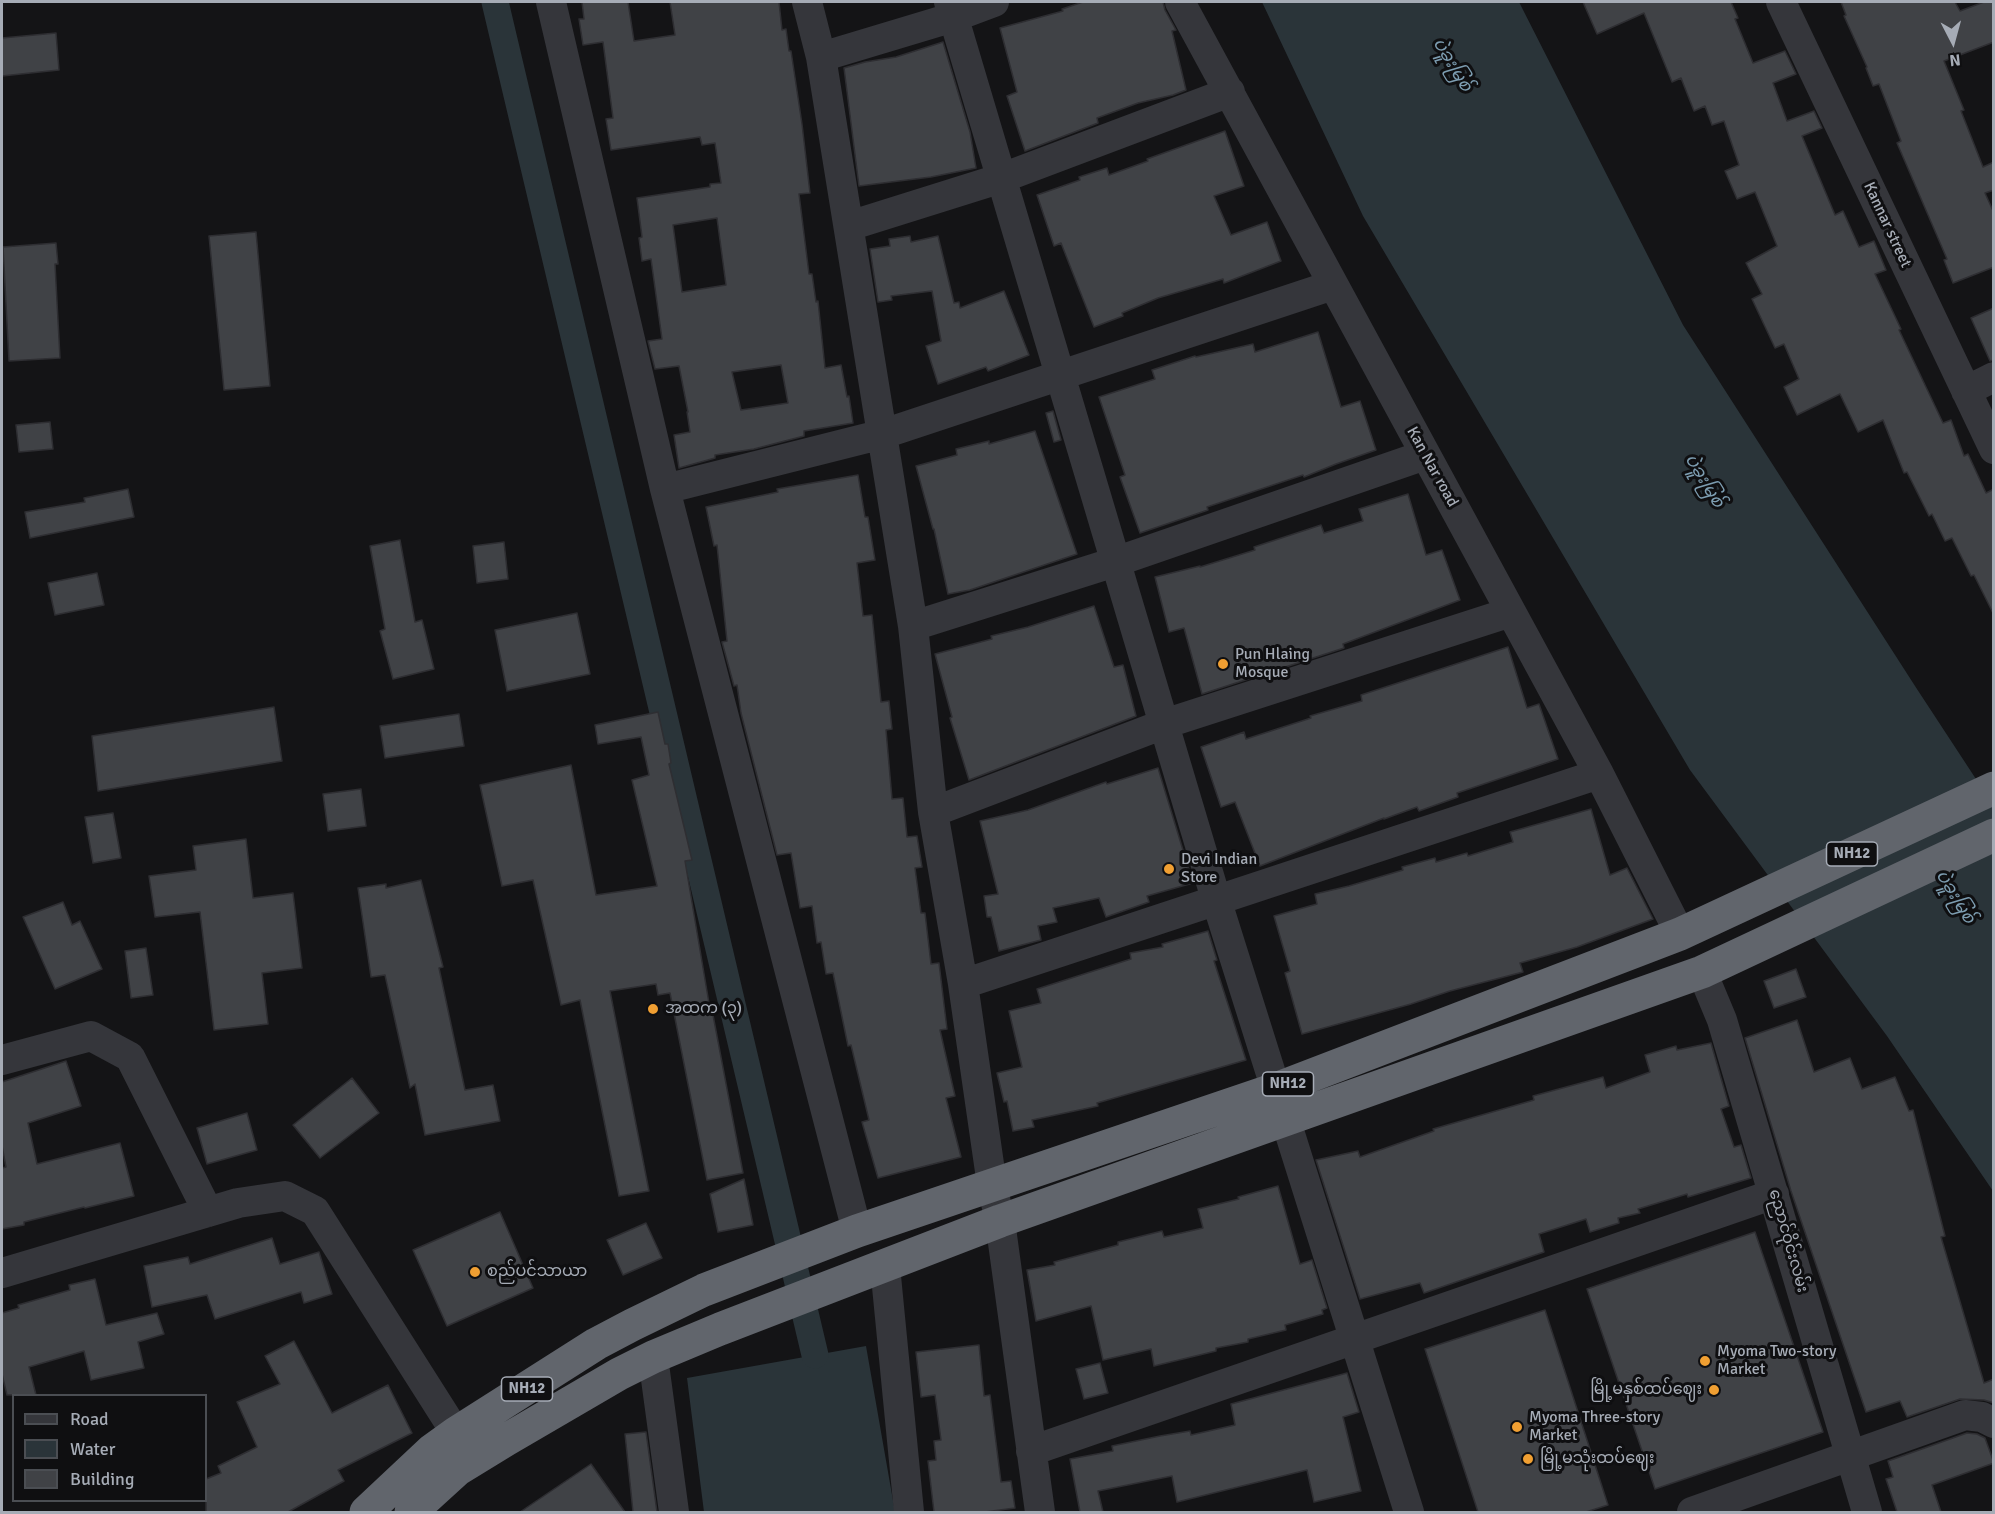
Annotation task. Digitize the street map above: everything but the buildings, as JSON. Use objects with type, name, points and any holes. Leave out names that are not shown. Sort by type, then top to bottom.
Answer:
[{"type":"highway","name":"NH12","points":[[366,1512],[431,1451],[456,1433],[596,1344],[704,1290],[857,1231],[1276,1089],[1680,934],[1994,788]]},
{"type":"highway","name":"NH12","points":[[411,1512],[457,1470],[618,1374],[653,1357],[1000,1221],[1713,967],[1994,835]]},
{"type":"street","points":[[551,2],[665,489],[857,1231]]},
{"type":"street","points":[[807,2],[822,57],[913,626],[933,812],[963,984],[992,1185],[1000,1221],[1040,1512]]},
{"type":"street","points":[[822,57],[951,9],[994,2]]},
{"type":"street","name":"Kan Nar road","points":[[1180,2],[1599,774],[1680,934]]},
{"type":"street","name":"Kannar street","points":[[1781,2],[1994,449]]},
{"type":"street","points":[[951,9],[1216,899],[1409,1512]]},
{"type":"street","points":[[849,226],[1002,178],[1230,92]]},
{"type":"street","points":[[665,489],[883,434],[1333,285]]},
{"type":"street","points":[[1966,391],[1994,377]]},
{"type":"street","points":[[913,626],[1115,562],[1425,455]]},
{"type":"street","points":[[933,812],[1164,724],[1511,612]]},
{"type":"street","points":[[963,984],[1599,774]]},
{"type":"street","name":"ညောင်ဝိုင်းလမ်း","points":[[1713,967],[1722,1020],[1867,1512]]},
{"type":"street","points":[[2,1060],[91,1036],[130,1058],[208,1212]]},
{"type":"street","points":[[1031,1451],[1774,1194]]},
{"type":"street","points":[[2,1273],[238,1203],[285,1196],[315,1210],[456,1433]]},
{"type":"street","points":[[878,1269],[909,1512]]},
{"type":"street","points":[[653,1357],[674,1512]]},
{"type":"street","points":[[1692,1512],[1965,1415],[1982,1417],[1994,1423]]},
{"type":"water","name":"ပဲခူးမြစ်","points":[[1262,2],[1519,2],[1683,325],[1993,805],[1993,1191],[1887,1036],[1690,770],[1363,216]]},
{"type":"water","points":[[866,1346],[895,1512],[704,1512],[687,1378]]},
{"type":"waterway","points":[[495,2],[815,1355]]},
{"type":"place","name":"Pun Hlaing Mosque","points":[[1223,664]]},
{"type":"place","name":"Devi Indian Store","points":[[1169,869]]},
{"type":"place","name":"အထက (၃)","points":[[653,1009]]},
{"type":"place","name":"စည်ပင်သာယာ","points":[[475,1272]]},
{"type":"place","name":"Myoma Two-story Market","points":[[1705,1361]]},
{"type":"place","name":"မြို့မနှစ်ထပ်ဈေး","points":[[1714,1390]]},
{"type":"place","name":"Myoma Three-story Market","points":[[1517,1427]]},
{"type":"place","name":"မြို့မသုံးထပ်ဈေး","points":[[1528,1459]]}]
